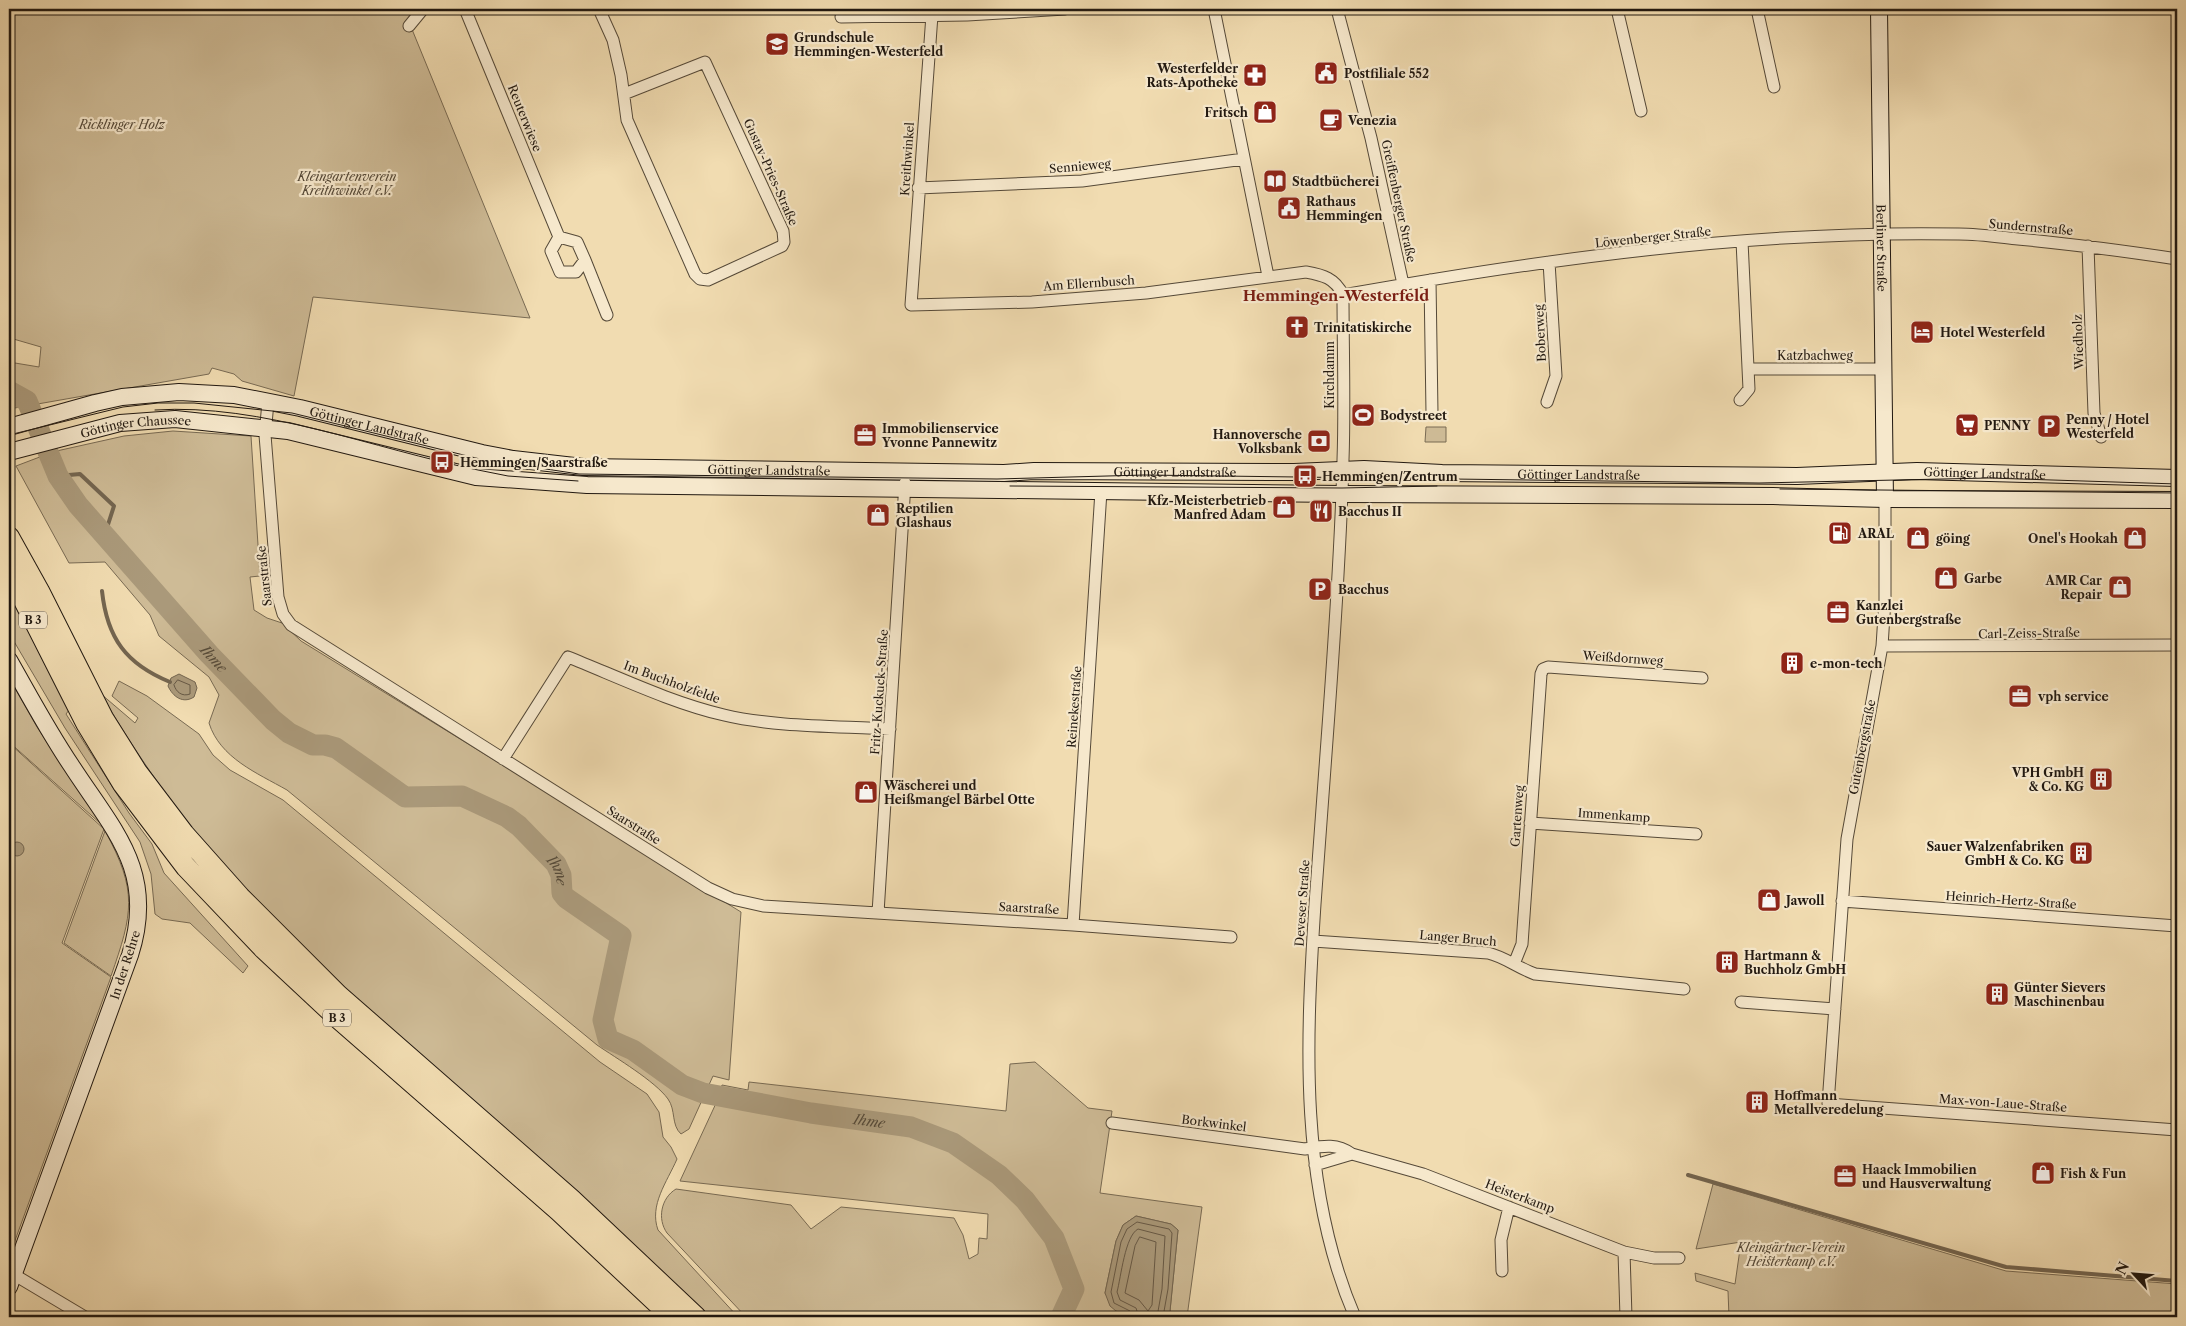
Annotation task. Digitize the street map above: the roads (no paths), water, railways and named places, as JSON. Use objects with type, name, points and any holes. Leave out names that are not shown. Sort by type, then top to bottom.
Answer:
[{"type":"highway","name":"B 3","points":[[9,537],[39,591],[103,718],[137,772],[184,834],[240,897],[332,989],[571,1199],[696,1317]]},
{"type":"highway","name":"B 3","points":[[9,571],[86,723],[124,784],[186,867],[264,949],[339,1019],[559,1211],[672,1317]]},
{"type":"street","points":[[409,26],[423,9]]},
{"type":"street","name":"Reuterwiese","points":[[465,9],[560,238]]},
{"type":"street","name":"Gustav-Pries-Straße","points":[[599,9],[613,40],[624,94],[627,120],[695,274],[700,278],[708,280],[782,246],[784,242],[783,231],[705,62],[624,94]]},
{"type":"street","points":[[841,17],[967,15],[1065,9]]},
{"type":"street","points":[[1214,9],[1268,276],[1306,272],[1325,276],[1335,282],[1343,295],[1430,280],[1432,413]]},
{"type":"street","name":"Greiffenberger Straße","points":[[1337,9],[1371,138],[1403,284]]},
{"type":"street","points":[[1617,9],[1641,110]]},
{"type":"street","points":[[1757,9],[1774,87]]},
{"type":"street","name":"Berliner Straße","points":[[1879,9],[1882,369],[1885,486]]},
{"type":"street","name":"Kreithwinkel","points":[[911,305],[932,15]]},
{"type":"street","name":"Sennieweg","points":[[918,188],[1082,181],[1244,159]]},
{"type":"street","name":"Sundernstraße","points":[[1881,235],[1962,234],[2088,246],[2177,259]]},
{"type":"street","name":"Löwenberger Straße","points":[[1430,280],[1549,262],[1742,241],[1881,235]]},
{"type":"street","points":[[585,260],[576,272],[560,272],[551,251],[560,238],[577,242],[585,260],[606,315]]},
{"type":"street","points":[[1740,400],[1749,390],[1742,241]]},
{"type":"street","name":"Wiedholz","points":[[2088,246],[2094,413],[2101,437]]},
{"type":"street","name":"Boberweg","points":[[1546,402],[1556,376],[1549,262]]},
{"type":"street","name":"Am Ellernbusch","points":[[911,305],[1023,302],[1136,294],[1268,276]]},
{"type":"street","name":"Kirchdamm","points":[[1343,295],[1343,483]]},
{"type":"street","name":"Katzbachweg","points":[[1748,369],[1882,369]]},
{"type":"street","name":"Göttinger Landstraße","points":[[179,392],[234,396],[268,402],[482,453],[583,467],[905,480],[1102,491],[1343,483],[1364,469],[1442,473],[1797,476],[1885,486],[2177,500]]},
{"type":"street","name":"Göttinger Chaussee","points":[[12,426],[58,412],[142,395],[179,392]]},
{"type":"street","name":"Saarstraße","points":[[268,402],[265,427],[278,597],[282,614],[286,620],[302,634],[720,894],[763,906],[1073,925],[1231,937]]},
{"type":"street","name":"Göttinger Chaussee","points":[[16,450],[120,423],[175,419],[265,427]]},
{"type":"street","name":"Göttinger Landstraße","points":[[265,427],[288,430],[461,474],[502,480],[625,486],[905,480],[1034,471],[1343,483],[1546,494],[1885,486],[1917,471],[2177,478]]},
{"type":"street","name":"Fritz-Kuckuck-Straße","points":[[878,913],[905,480]]},
{"type":"street","name":"Deveser Straße","points":[[1343,483],[1313,941],[1308,1033],[1308,1090],[1315,1165],[1327,1229],[1355,1317]]},
{"type":"street","name":"Gutenbergstraße","points":[[1828,1104],[1850,810],[1882,646],[1885,600],[1885,486]]},
{"type":"street","name":"Reinekestraße","points":[[1073,925],[1102,491]]},
{"type":"street","name":"Carl-Zeiss-Straße","points":[[1882,646],[2177,645]]},
{"type":"street","name":"Im Buchholzfelde","points":[[503,759],[568,657],[701,709],[725,716],[757,721],[890,729]]},
{"type":"street","name":"In der Rehre","points":[[9,660],[70,764],[117,833],[129,857],[139,894],[136,936],[11,1280]]},
{"type":"street","name":"Weißdornweg","points":[[1543,669],[1548,666],[1702,678]]},
{"type":"street","name":"Gartenweg","points":[[1514,964],[1522,944],[1541,674],[1543,669]]},
{"type":"street","name":"Immenkamp","points":[[1530,823],[1696,834]]},
{"type":"street","name":"Heinrich-Hertz-Straße","points":[[1842,901],[2177,926]]},
{"type":"street","name":"Langer Bruch","points":[[1313,941],[1488,953],[1501,956],[1535,974],[1684,989]]},
{"type":"street","points":[[1741,1002],[1835,1009]]},
{"type":"street","name":"Max-von-Laue-Straße","points":[[1828,1104],[2177,1130]]},
{"type":"street","name":"Borkwinkel","points":[[1112,1123],[1305,1148],[1313,1147]]},
{"type":"street","name":"Heisterkamp","points":[[1313,1147],[1331,1145],[1342,1147],[1352,1154],[1424,1174],[1624,1252],[1654,1258],[1679,1258]]},
{"type":"street","points":[[1315,1165],[1352,1154]]},
{"type":"street","points":[[1502,1271],[1501,1240],[1509,1207]]},
{"type":"street","points":[[1624,1252],[1626,1317]]},
{"type":"street","points":[[11,1280],[85,1317]]},
{"type":"water","points":[[179,674],[195,682],[197,688],[194,697],[186,700],[182,699],[170,690],[168,686],[171,678]]},
{"type":"water","points":[[14,842],[20,842],[24,849],[20,856],[14,856],[10,852],[10,846]]},
{"type":"water","points":[[1136,1216],[1171,1224],[1178,1230],[1170,1311],[1167,1317],[1134,1317],[1116,1311],[1110,1306],[1105,1293],[1116,1241],[1123,1225]]},
{"type":"waterway","name":"Ihme","points":[[9,391],[27,401],[58,476],[78,505],[209,654],[273,720],[289,733],[313,745],[325,745],[336,748],[405,797],[462,796],[507,817],[519,826],[556,864],[561,875],[562,893],[566,898],[621,936],[603,1020],[608,1039],[633,1050],[682,1085],[703,1093],[811,1113],[911,1127],[953,1143],[999,1175],[1025,1200],[1054,1238],[1074,1289],[1061,1317]]},
{"type":"waterway","points":[[58,476],[80,474],[114,506],[104,537]]},
{"type":"waterway","points":[[102,591],[109,623],[121,647],[130,658],[142,667],[170,682]]},
{"type":"waterway","points":[[1688,1175],[2006,1267],[2177,1281]]},
{"type":"tram line","points":[[9,435],[123,407],[158,403],[194,403],[292,413],[480,459],[579,474],[997,479],[1144,475],[1759,483],[1989,478],[2177,484]]},
{"type":"tram line","points":[[155,410],[236,413],[318,429],[439,461],[508,476],[578,481]]},
{"type":"tram line","points":[[1010,486],[1342,488],[1437,486]]},
{"type":"tram line","points":[[1780,489],[2177,493]]},
{"type":"place","name":"Grundschule Hemmingen-Westerfeld","points":[[777,44]]},
{"type":"place","name":"Postfiliale 552","points":[[1326,73]]},
{"type":"place","name":"Westerfelder Rats-Apotheke","points":[[1255,75]]},
{"type":"place","name":"Fritsch","points":[[1265,112]]},
{"type":"place","name":"Venezia","points":[[1331,120]]},
{"type":"place","name":"Stadtbücherei","points":[[1275,181]]},
{"type":"place","name":"Rathaus Hemmingen","points":[[1289,208]]},
{"type":"place","name":"Trinitatiskirche","points":[[1297,327]]},
{"type":"place","name":"Hotel Westerfeld","points":[[1922,332]]},
{"type":"place","name":"Bodystreet","points":[[1363,415]]},
{"type":"place","name":"PENNY","points":[[1967,425]]},
{"type":"place","name":"Penny / Hotel Westerfeld","points":[[2049,426]]},
{"type":"place","name":"Immobilienservice Yvonne Pannewitz","points":[[865,435]]},
{"type":"place","name":"Hannoversche Volksbank","points":[[1319,441]]},
{"type":"place","name":"Hemmingen/Saarstraße","points":[[442,462]]},
{"type":"place","name":"Hemmingen/Zentrum","points":[[1305,476]]},
{"type":"place","name":"Kfz-Meisterbetrieb Manfred Adam","points":[[1284,507]]},
{"type":"place","name":"Bacchus II","points":[[1321,511]]},
{"type":"place","name":"Reptilien Glashaus","points":[[878,515]]},
{"type":"place","name":"ARAL","points":[[1840,533]]},
{"type":"place","name":"göing","points":[[1918,538]]},
{"type":"place","name":"Onel's Hookah","points":[[2135,538]]},
{"type":"place","name":"Garbe","points":[[1946,578]]},
{"type":"place","name":"AMR Car Repair","points":[[2120,587]]},
{"type":"place","name":"Bacchus","points":[[1320,589]]},
{"type":"place","name":"Kanzlei Gutenbergstraße","points":[[1838,612]]},
{"type":"place","name":"e-mon-tech","points":[[1792,663]]},
{"type":"place","name":"vph service","points":[[2020,696]]},
{"type":"place","name":"VPH GmbH & Co. KG","points":[[2101,779]]},
{"type":"place","name":"Wäscherei und Heißmangel Bärbel Otte","points":[[866,792]]},
{"type":"place","name":"Sauer Walzenfabriken GmbH & Co. KG","points":[[2081,853]]},
{"type":"place","name":"Jawoll","points":[[1769,900]]},
{"type":"place","name":"Hartmann & Buchholz GmbH","points":[[1727,962]]},
{"type":"place","name":"Günter Sievers Maschinenbau","points":[[1997,994]]},
{"type":"place","name":"Hoffmann Metallveredelung","points":[[1757,1102]]},
{"type":"place","name":"Fish & Fun","points":[[2043,1173]]},
{"type":"place","name":"Haack Immobilien und Hausverwaltung","points":[[1845,1176]]},
{"type":"district","name":"Hemmingen-Westerfeld","points":[[1336,295]]},
{"type":"park label","name":"Ricklinger Holz","points":[[122,124]]},
{"type":"park label","name":"Kleingartenverein Kreithwinkel e.V.","points":[[347,183]]},
{"type":"park label","name":"Kleingärtner-Verein Heisterkamp e.V.","points":[[1791,1254]]}]
